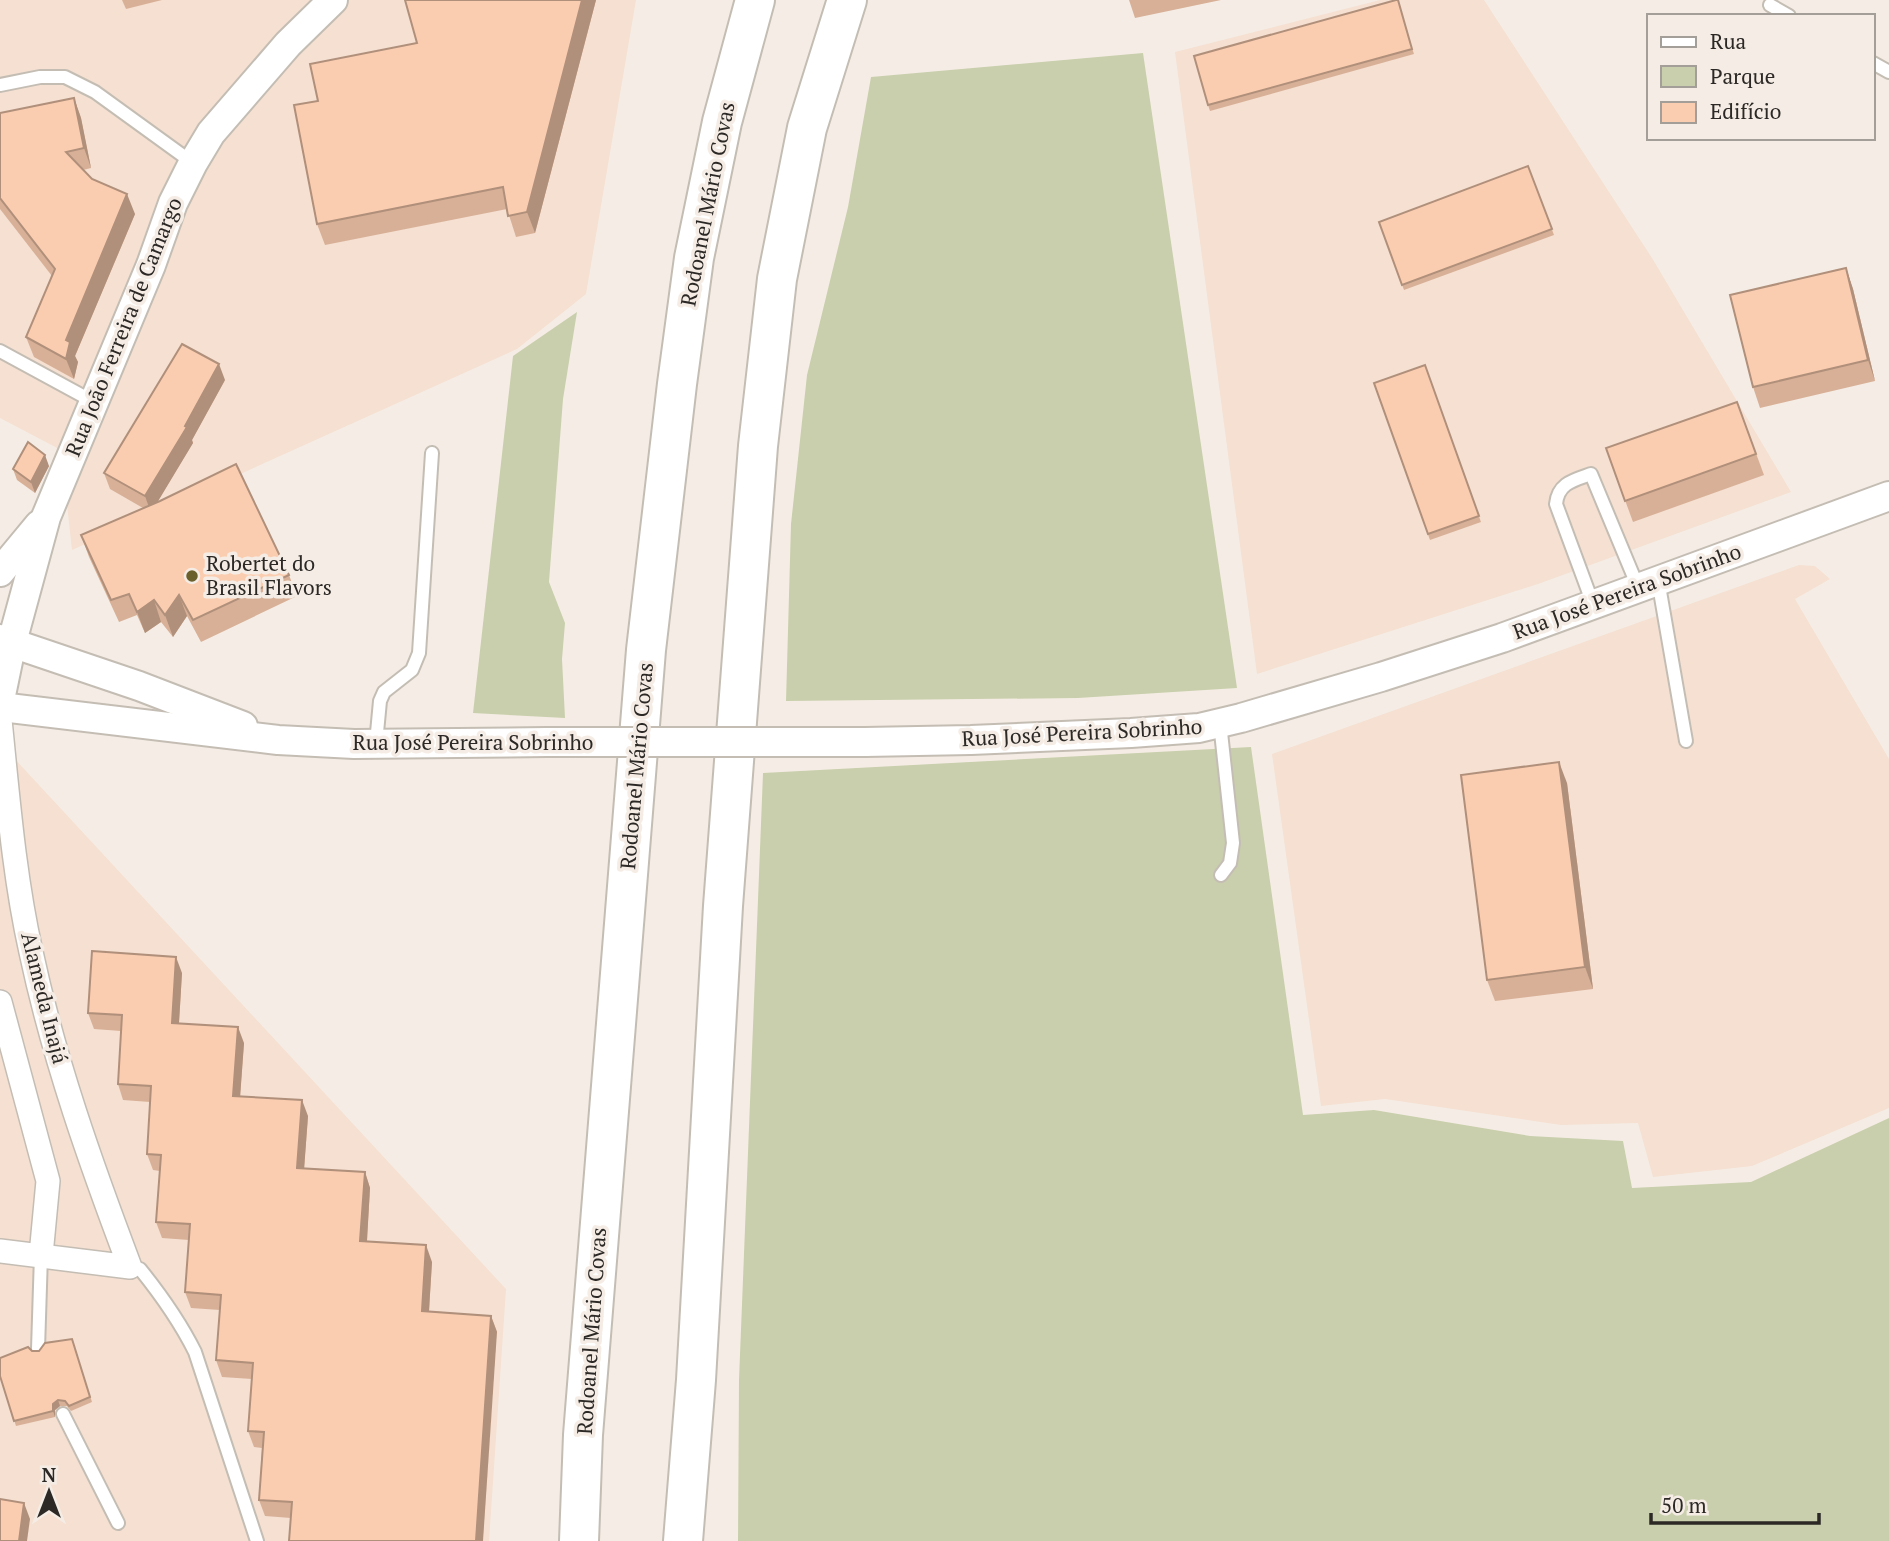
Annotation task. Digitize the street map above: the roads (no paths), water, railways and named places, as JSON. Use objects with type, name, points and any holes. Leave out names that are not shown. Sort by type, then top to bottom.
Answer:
[{"type":"highway","name":"Rodoanel Mário Covas","points":[[579,1541],[583,1435],[646,650],[677,384],[699,231],[722,122],[755,0]]},
{"type":"highway","points":[[683,1541],[696,1380],[723,906],[764,395],[777,279],[807,128],[847,0]]},
{"type":"highway","points":[[696,1380],[701,1541]]},
{"type":"highway","points":[[567,1541],[583,1435]]},
{"type":"street","name":"Rua João Ferreira de Camargo","points":[[0,700],[6,641],[46,517],[151,265],[173,202],[211,133],[288,44],[332,0]]},
{"type":"street","name":"Rua José Pereira Sobrinho","points":[[0,707],[278,740],[376,743],[934,741],[1199,728],[1308,700],[1502,638],[1889,496]]},
{"type":"street","points":[[0,572],[46,517]]},
{"type":"street","name":"Rua José Pereira Sobrinho","points":[[6,641],[139,686],[278,740]]},
{"type":"street","name":"Alameda Inajá","points":[[0,720],[16,873],[31,953],[66,1083],[92,1166],[130,1267]]},
{"type":"street","name":"Alameda Inajá","points":[[0,1002],[48,1181],[41,1255]]},
{"type":"street","points":[[0,1251],[130,1267]]},
{"type":"lane","points":[[1770,5],[1786,14]]},
{"type":"lane","points":[[0,85],[40,77],[65,77],[95,92],[193,163]]},
{"type":"lane","points":[[0,351],[94,402]]},
{"type":"lane","points":[[376,743],[380,701],[384,692],[412,670],[419,653],[432,453]]},
{"type":"lane","points":[[1593,604],[1556,504],[1561,487],[1591,474],[1648,583],[1686,741]]},
{"type":"lane","points":[[1220,723],[1233,843],[1230,863],[1222,875]]},
{"type":"lane","points":[[38,1349],[41,1255]]},
{"type":"lane","points":[[130,1267],[140,1269],[155,1288],[182,1326],[195,1352],[257,1541]]},
{"type":"lane","points":[[63,1414],[118,1523]]},
{"type":"place","name":"Robertet do Brasil Flavors","points":[[192,576]]}]
